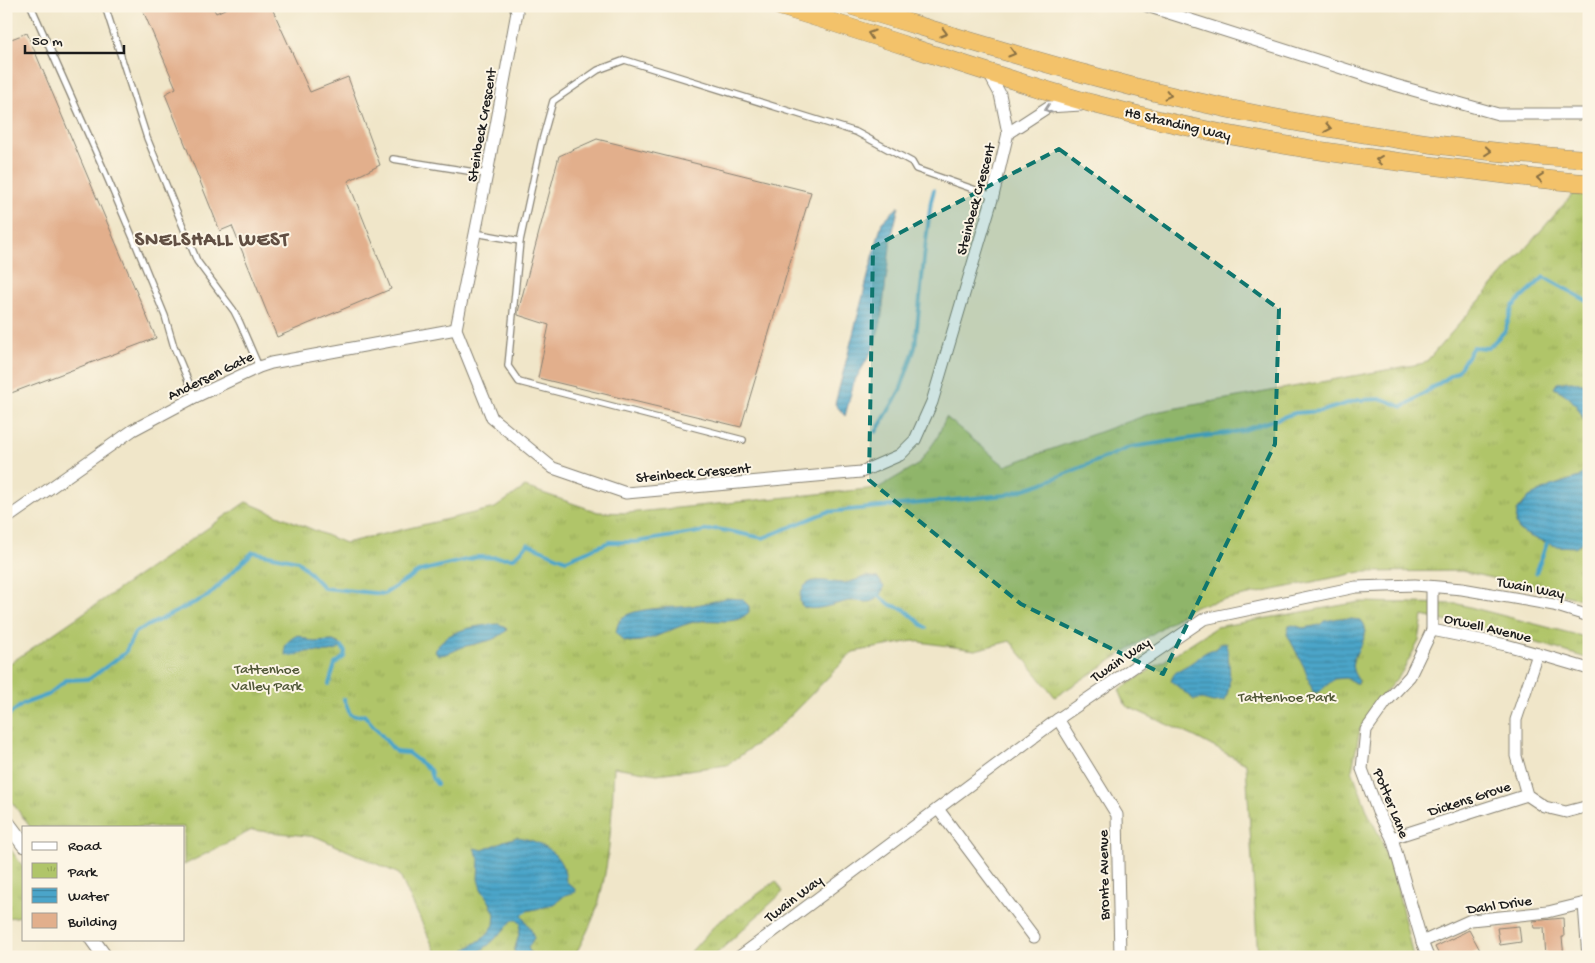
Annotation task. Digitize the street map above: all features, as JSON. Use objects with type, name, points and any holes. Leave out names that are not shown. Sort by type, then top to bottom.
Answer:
[{"type":"highway","name":"H8 Standing Way","points":[[779,6],[1095,104],[1220,134],[1346,156],[1589,183]]},
{"type":"highway","name":"H8 Standing Way","points":[[852,6],[1094,76],[1261,116],[1465,149],[1589,159]]},
{"type":"street","points":[[1147,6],[1396,85],[1498,114],[1589,114]]},
{"type":"street","name":"Steinbeck Crescent","points":[[518,8],[456,329],[492,418],[553,468],[626,493],[861,472],[900,455],[915,440],[932,402],[993,196],[1008,133],[1000,94],[988,72]]},
{"type":"street","name":"Steinbeck Crescent","points":[[1008,133],[1048,107],[1095,104]]},
{"type":"street","name":"Andersen Gate","points":[[6,520],[133,430],[259,367],[271,362],[456,329]]},
{"type":"street","name":"Twain Way","points":[[739,957],[1058,719],[1204,619],[1356,588],[1415,585],[1462,589],[1554,606],[1589,616]]},
{"type":"street","name":"Potter Lane","points":[[1428,957],[1392,838],[1378,812],[1362,769],[1366,730],[1386,702],[1410,676],[1432,630],[1432,586]]},
{"type":"street","name":"Orwell Avenue","points":[[1432,630],[1506,644],[1589,669]]},
{"type":"street","name":"Orwell Avenue","points":[[1527,795],[1516,756],[1516,720],[1538,654]]},
{"type":"street","name":"Bronte Avenue","points":[[1058,719],[1117,815],[1120,957]]},
{"type":"street","points":[[1527,795],[1545,807],[1566,812],[1589,806]]},
{"type":"street","name":"Dickens Grove","points":[[1392,838],[1527,795]]},
{"type":"street","points":[[938,808],[1034,937]]},
{"type":"street","points":[[6,821],[22,842]]},
{"type":"street","name":"Dahl Drive","points":[[1422,942],[1471,920],[1548,912],[1586,903],[1588,957]]},
{"type":"street","points":[[93,940],[105,957]]},
{"type":"lane","points":[[31,6],[104,170],[165,316],[174,347],[195,398]]},
{"type":"lane","points":[[106,6],[147,138],[197,260],[234,311],[259,367]]},
{"type":"lane","points":[[743,440],[519,382],[508,366],[520,241],[541,144],[554,101],[598,70],[625,60],[856,132],[912,162],[916,169],[993,196]]},
{"type":"lane","points":[[393,159],[487,174]]},
{"type":"lane","points":[[476,233],[520,241]]},
{"type":"highlighted area","points":[[1059,149],[1279,309],[1275,444],[1163,674],[1021,604],[869,480],[873,247]]},
{"type":"green space","name":"Tattenhoe Valley Park","points":[[1573,194],[1589,196],[1589,601],[1462,571],[1361,572],[1195,606],[1055,697],[1010,641],[975,650],[913,641],[853,652],[776,730],[727,765],[657,774],[614,767],[610,832],[604,881],[595,913],[574,957],[438,957],[399,874],[317,837],[252,830],[185,864],[185,826],[29,826],[6,794],[6,666],[246,502],[345,543],[495,508],[525,487],[598,512],[627,513],[878,488],[919,464],[937,438],[946,417],[1005,466],[1155,412],[1425,363]]},
{"type":"green space","name":"Tattenhoe Park","points":[[1360,602],[1458,604],[1589,638],[1589,659],[1545,645],[1423,616],[1419,641],[1402,672],[1380,699],[1360,729],[1352,770],[1368,813],[1381,839],[1397,886],[1413,957],[1258,957],[1246,764],[1193,736],[1126,706],[1119,690],[1216,627]]},
{"type":"green space","points":[[6,843],[22,865],[22,916],[6,918]]},
{"type":"green space","points":[[776,881],[783,892],[713,957],[686,957],[716,924]]},
{"type":"water","points":[[899,206],[891,239],[881,323],[872,351],[854,382],[845,416],[835,404],[882,222]]},
{"type":"water","points":[[1571,381],[1589,384],[1588,423],[1585,422],[1570,398],[1554,388],[1557,383]]},
{"type":"water","points":[[1589,466],[1589,538],[1575,547],[1556,546],[1529,536],[1519,530],[1516,523],[1517,511],[1529,497],[1551,486],[1579,477]]},
{"type":"water","points":[[866,576],[878,578],[884,587],[881,595],[873,601],[850,601],[813,609],[806,608],[801,604],[802,590],[811,582],[844,583]]},
{"type":"water","points":[[726,598],[742,599],[749,606],[749,612],[738,619],[692,622],[640,641],[626,641],[620,638],[616,632],[622,618],[628,614],[655,609],[691,606]]},
{"type":"water","points":[[1340,618],[1361,620],[1365,626],[1364,639],[1354,658],[1353,664],[1353,671],[1359,681],[1357,684],[1346,678],[1334,679],[1318,693],[1313,692],[1304,667],[1287,634],[1289,626],[1293,625],[1303,628],[1320,625],[1324,621]]},
{"type":"water","points":[[499,624],[507,630],[493,639],[466,646],[446,654],[439,655],[435,652],[445,638],[462,630]]},
{"type":"water","points":[[298,635],[313,642],[333,641],[342,647],[329,652],[306,652],[294,656],[286,655],[285,648],[287,643]]},
{"type":"water","points":[[1221,643],[1227,643],[1230,672],[1229,687],[1224,701],[1194,700],[1171,681],[1172,677],[1206,652],[1216,649]]},
{"type":"water","points":[[517,837],[535,842],[550,850],[561,863],[566,881],[576,892],[565,895],[549,906],[527,911],[522,916],[531,929],[534,938],[528,948],[533,957],[517,957],[514,951],[521,924],[517,920],[513,920],[483,950],[468,956],[462,955],[465,950],[485,937],[494,925],[495,914],[481,889],[478,879],[479,859],[474,848],[483,850]]},
{"type":"building","points":[[141,6],[212,6],[216,13],[231,6],[271,6],[310,92],[348,77],[380,165],[348,181],[391,289],[277,337],[232,226],[220,231],[165,94],[176,88]]},
{"type":"building","points":[[27,33],[156,338],[6,395],[6,41]]},
{"type":"building","points":[[597,139],[811,192],[741,427],[538,378],[549,325],[518,315],[518,312],[559,156]]},
{"type":"building","points":[[1563,918],[1564,957],[1546,957],[1544,928],[1534,928],[1533,921]]},
{"type":"building","points":[[1519,926],[1521,942],[1500,945],[1497,928]]},
{"type":"building","points":[[1469,930],[1480,950],[1473,953],[1475,957],[1440,957],[1435,947]]},
{"type":"waterway","points":[[876,432],[900,391],[915,347],[925,249],[934,190]]},
{"type":"waterway","points":[[6,717],[23,704],[48,695],[66,680],[89,679],[125,653],[135,632],[208,596],[253,552],[298,561],[324,588],[384,594],[420,571],[478,557],[514,558],[528,544],[566,560],[609,542],[636,542],[717,529],[763,538],[827,512],[1006,495],[1043,483],[1131,447],[1241,431],[1295,413],[1322,411],[1358,400],[1383,399],[1403,407],[1458,371],[1473,347],[1488,348],[1505,331],[1513,306],[1544,277],[1589,302]]},
{"type":"waterway","points":[[1536,573],[1547,543]]},
{"type":"waterway","points":[[879,596],[891,605],[904,609],[926,628]]},
{"type":"waterway","points":[[329,684],[335,664],[344,657],[345,652],[342,647]]},
{"type":"waterway","points":[[344,699],[350,714],[355,716],[364,715],[396,752],[408,753],[430,770],[432,778],[437,784]]},
{"type":"district","name":"SNELSHALL WEST","points":[[212,238]]}]
